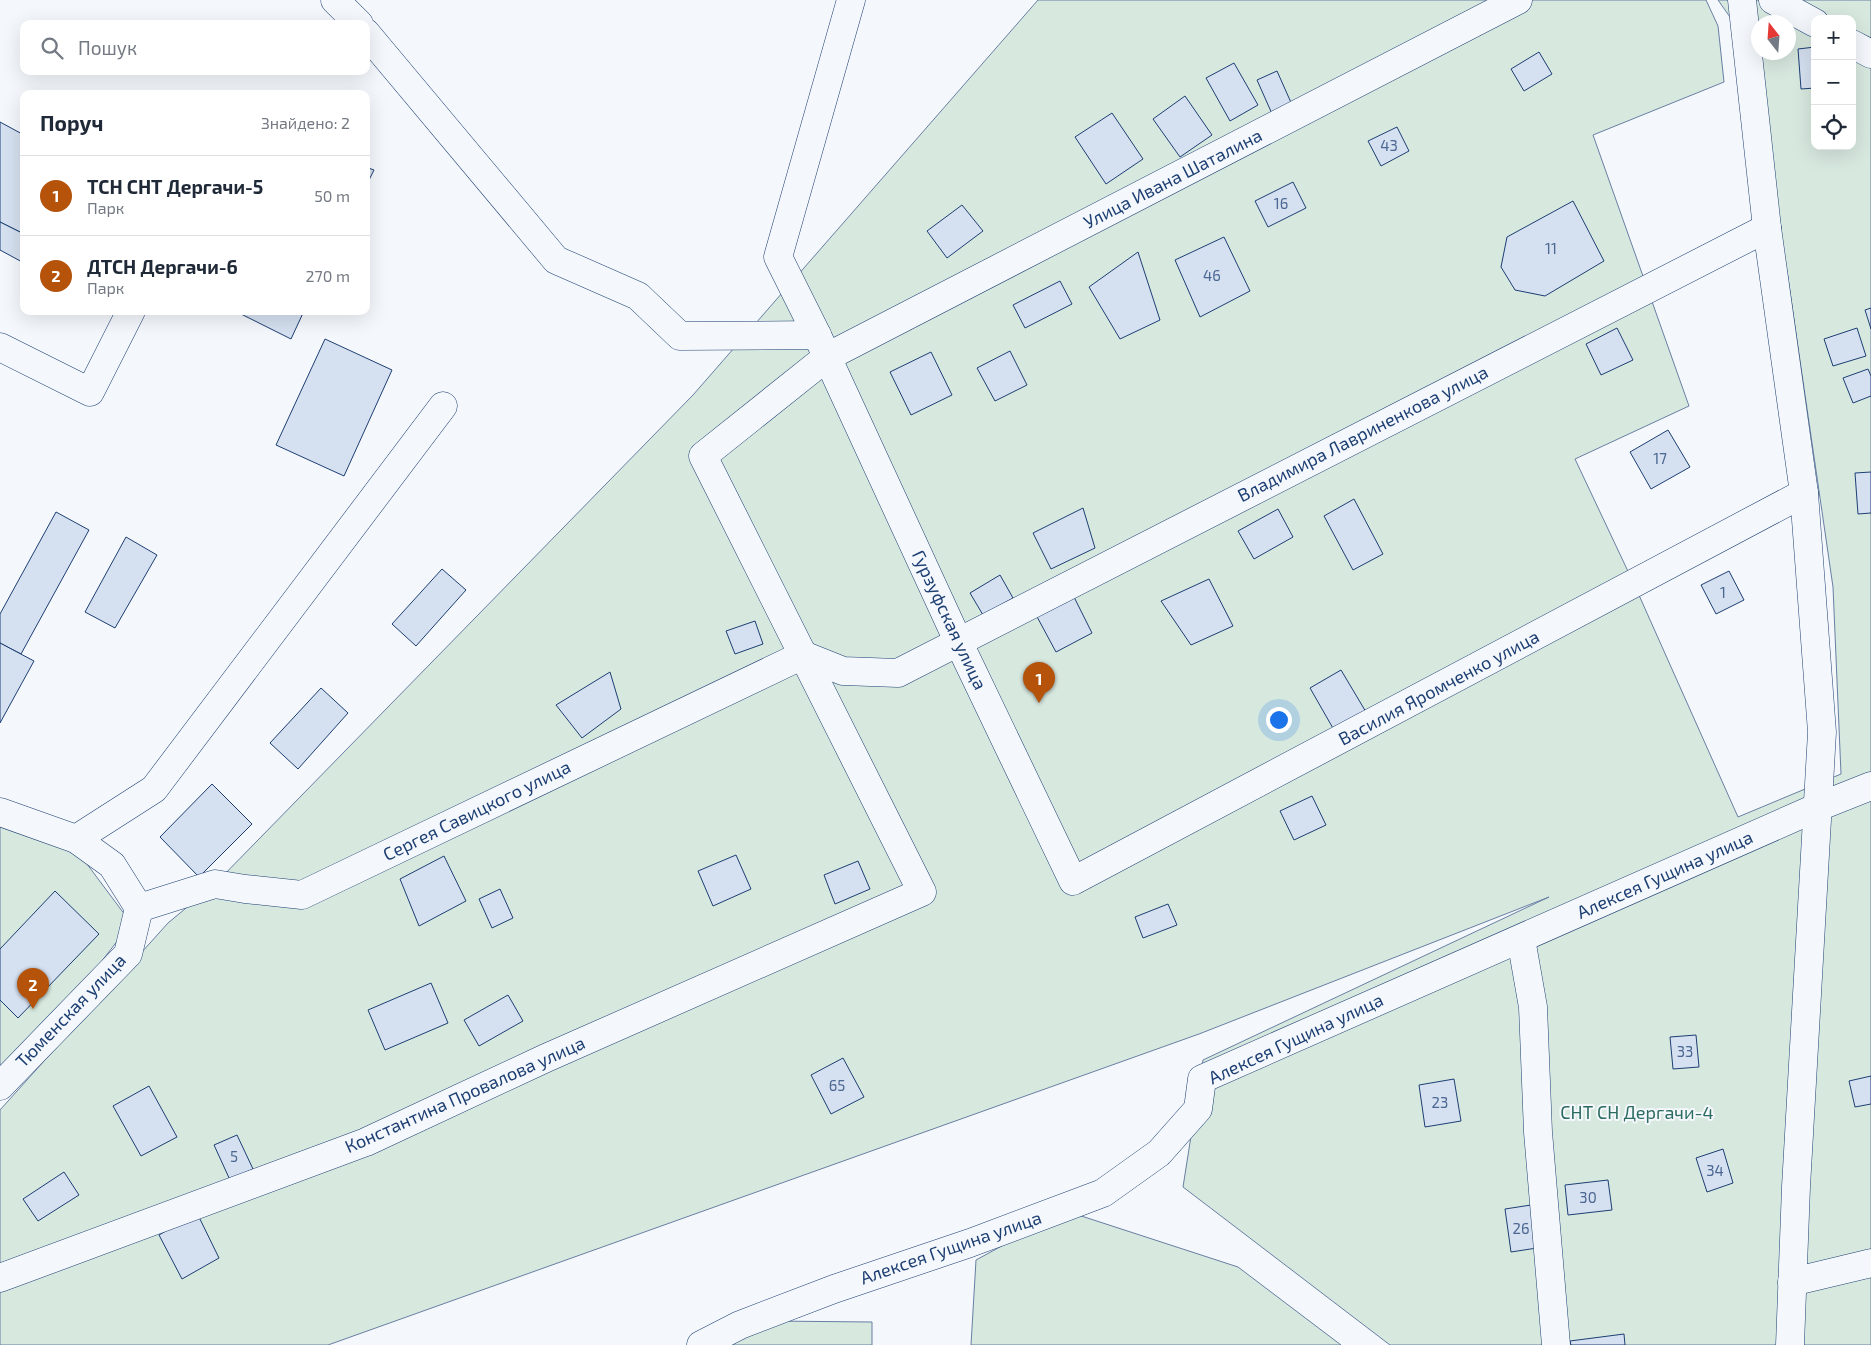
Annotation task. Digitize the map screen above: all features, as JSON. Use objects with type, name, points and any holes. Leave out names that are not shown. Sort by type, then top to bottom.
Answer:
[{"type":"street","points":[[335,0],[355,20]]},
{"type":"street","name":"Гурзуфская улица","points":[[851,0],[778,256],[822,346],[958,641],[1073,881]]},
{"type":"street","name":"Улица Ивана Шаталина","points":[[803,655],[703,456],[822,346],[1518,0]]},
{"type":"street","points":[[1742,0],[1767,228],[1804,493],[1822,732],[1790,1345]]},
{"type":"street","points":[[1773,0],[1811,21]]},
{"type":"street","points":[[370,38],[556,260],[638,296],[680,336],[822,346]]},
{"type":"street","points":[[1856,46],[1871,54]]},
{"type":"street","name":"Владимира Лавриненкова улица","points":[[803,655],[843,672],[898,674],[958,641],[1767,228]]},
{"type":"street","points":[[0,348],[90,392],[129,315]]},
{"type":"street","points":[[76,839],[154,790],[443,406]]},
{"type":"street","name":"Василия Яромченко улица","points":[[1073,881],[1804,493]]},
{"type":"street","name":"Константина Провалова улица","points":[[0,1278],[366,1142],[546,1058],[922,892],[803,655]]},
{"type":"street","name":"Сергея Савицкого улица","points":[[138,908],[215,884],[245,890],[302,895],[803,655]]},
{"type":"street","name":"Алексея Гущина улица","points":[[701,1345],[740,1325],[826,1292],[970,1243],[1103,1193],[1159,1153],[1198,1109],[1202,1080],[1818,807],[1871,786]]},
{"type":"street","points":[[0,812],[76,839],[112,865],[138,908]]},
{"type":"street","name":"Тюменская улица","points":[[0,1086],[128,954],[138,908]]},
{"type":"street","points":[[1521,939],[1533,1007],[1538,1132],[1556,1345]]},
{"type":"street","points":[[1792,1282],[1871,1263]]},
{"type":"green space","name":"СНТ СН Дергачи-4","points":[[1038,0],[1706,0],[1718,26],[1724,82],[1593,135],[1689,406],[1575,459],[1634,584],[1738,817],[1841,774],[1833,587],[1788,278],[1752,60],[1796,60],[1796,15],[1751,15],[1751,56],[1749,44],[1718,0],[1871,0],[1871,1345],[1390,1345],[1183,1187],[1203,1060],[1549,897],[1199,1034],[328,1345],[0,1345],[0,1110],[168,923],[215,884],[693,395]]},
{"type":"green space","points":[[0,820],[78,852],[131,923],[0,1094]]},
{"type":"green space","points":[[1066,1211],[1238,1267],[1341,1345],[971,1345],[976,1260]]},
{"type":"green space","points":[[769,1321],[872,1322],[872,1345],[732,1345]]},
{"type":"building","points":[[1811,47],[1811,88],[1801,89],[1798,49]]},
{"type":"building","points":[[1539,52],[1552,74],[1524,91],[1511,69]]},
{"type":"building","points":[[1234,63],[1258,105],[1230,121],[1206,78]]},
{"type":"building","points":[[1277,71],[1293,107],[1273,116],[1257,80]]},
{"type":"building","points":[[1185,96],[1212,135],[1180,157],[1153,119]]},
{"type":"building","points":[[1112,113],[1143,159],[1106,184],[1075,137]]},
{"type":"building","points":[[0,122],[20,133],[20,232],[0,222]]},
{"type":"building","points":[[1397,127],[1409,151],[1381,166],[1368,141]]},
{"type":"building","points":[[370,168],[374,170],[370,178]]},
{"type":"building","points":[[1293,182],[1306,208],[1268,227],[1255,201]]},
{"type":"building","points":[[1573,201],[1604,261],[1545,296],[1515,290],[1501,267],[1507,237]]},
{"type":"building","points":[[962,205],[983,231],[947,258],[927,231]]},
{"type":"building","points":[[0,222],[20,232],[20,261],[0,250]]},
{"type":"building","points":[[1224,237],[1250,291],[1200,317],[1175,260]]},
{"type":"building","points":[[1138,252],[1160,320],[1120,339],[1089,287]]},
{"type":"building","points":[[1060,281],[1072,304],[1025,328],[1013,305]]},
{"type":"building","points":[[1871,308],[1871,329],[1865,310]]},
{"type":"building","points":[[243,315],[302,315],[291,339]]},
{"type":"building","points":[[1617,328],[1633,360],[1601,375],[1586,344]]},
{"type":"building","points":[[1857,328],[1866,356],[1833,366],[1824,339]]},
{"type":"building","points":[[325,339],[392,370],[344,476],[276,445]]},
{"type":"building","points":[[1010,351],[1027,385],[995,401],[977,368]]},
{"type":"building","points":[[931,352],[952,395],[911,415],[890,372]]},
{"type":"building","points":[[1868,369],[1871,376],[1871,396],[1853,403],[1843,378]]},
{"type":"building","points":[[1668,430],[1690,467],[1651,489],[1630,452]]},
{"type":"building","points":[[1871,472],[1871,513],[1858,514],[1855,473]]},
{"type":"building","points":[[1354,499],[1383,554],[1353,570],[1324,516]]},
{"type":"building","points":[[1083,508],[1095,548],[1051,569],[1033,533]]},
{"type":"building","points":[[1278,509],[1293,537],[1254,559],[1238,531]]},
{"type":"building","points":[[56,512],[89,530],[21,654],[0,643],[0,614]]},
{"type":"building","points":[[126,537],[157,555],[115,628],[85,612]]},
{"type":"building","points":[[442,569],[466,590],[416,646],[392,624]]},
{"type":"building","points":[[1729,571],[1744,600],[1716,614],[1701,585]]},
{"type":"building","points":[[1000,575],[1013,598],[983,615],[970,593]]},
{"type":"building","points":[[1209,579],[1233,626],[1191,645],[1161,601]]},
{"type":"building","points":[[1072,593],[1092,633],[1056,652],[1035,613]]},
{"type":"building","points":[[755,621],[763,644],[735,654],[726,631]]},
{"type":"building","points":[[0,643],[34,661],[0,723]]},
{"type":"building","points":[[1341,670],[1366,712],[1334,730],[1310,688]]},
{"type":"building","points":[[610,672],[621,709],[582,738],[556,705]]},
{"type":"building","points":[[321,688],[348,713],[298,769],[270,743]]},
{"type":"building","points":[[212,784],[252,824],[199,877],[160,837]]},
{"type":"building","points":[[1312,796],[1326,825],[1294,840],[1280,811]]},
{"type":"building","points":[[736,855],[751,889],[713,906],[698,871]]},
{"type":"building","points":[[444,856],[466,901],[419,926],[400,879]]},
{"type":"building","points":[[858,861],[870,889],[835,904],[824,875]]},
{"type":"building","points":[[500,889],[513,918],[492,928],[479,899]]},
{"type":"building","points":[[55,891],[99,934],[18,1018],[0,1000],[0,949]]},
{"type":"building","points":[[1168,904],[1177,925],[1143,938],[1135,917]]},
{"type":"building","points":[[431,983],[448,1023],[385,1050],[368,1010]]},
{"type":"building","points":[[508,995],[523,1021],[479,1046],[464,1020]]},
{"type":"building","points":[[1696,1035],[1699,1067],[1673,1069],[1670,1037]]},
{"type":"building","points":[[843,1058],[864,1097],[831,1114],[811,1075]]},
{"type":"building","points":[[1871,1076],[1871,1104],[1855,1107],[1849,1081]]},
{"type":"building","points":[[1454,1079],[1461,1121],[1425,1127],[1419,1085]]},
{"type":"building","points":[[149,1086],[177,1137],[141,1156],[113,1106]]},
{"type":"building","points":[[237,1135],[253,1169],[230,1180],[214,1145]]},
{"type":"building","points":[[1723,1149],[1733,1183],[1707,1192],[1696,1158]]},
{"type":"building","points":[[64,1172],[79,1195],[38,1221],[23,1199]]},
{"type":"building","points":[[1608,1180],[1612,1210],[1568,1215],[1565,1185]]},
{"type":"building","points":[[1531,1205],[1537,1248],[1511,1252],[1505,1209]]},
{"type":"building","points":[[197,1213],[219,1258],[182,1279],[159,1235]]},
{"type":"building","points":[[1624,1334],[1625,1345],[1571,1345],[1570,1341]]},
{"type":"place","name":"ТСН СНТ Дергачи-5","points":[[1039,703]]},
{"type":"place","name":"ДТСН Дергачи-6","points":[[33,1009]]}]
